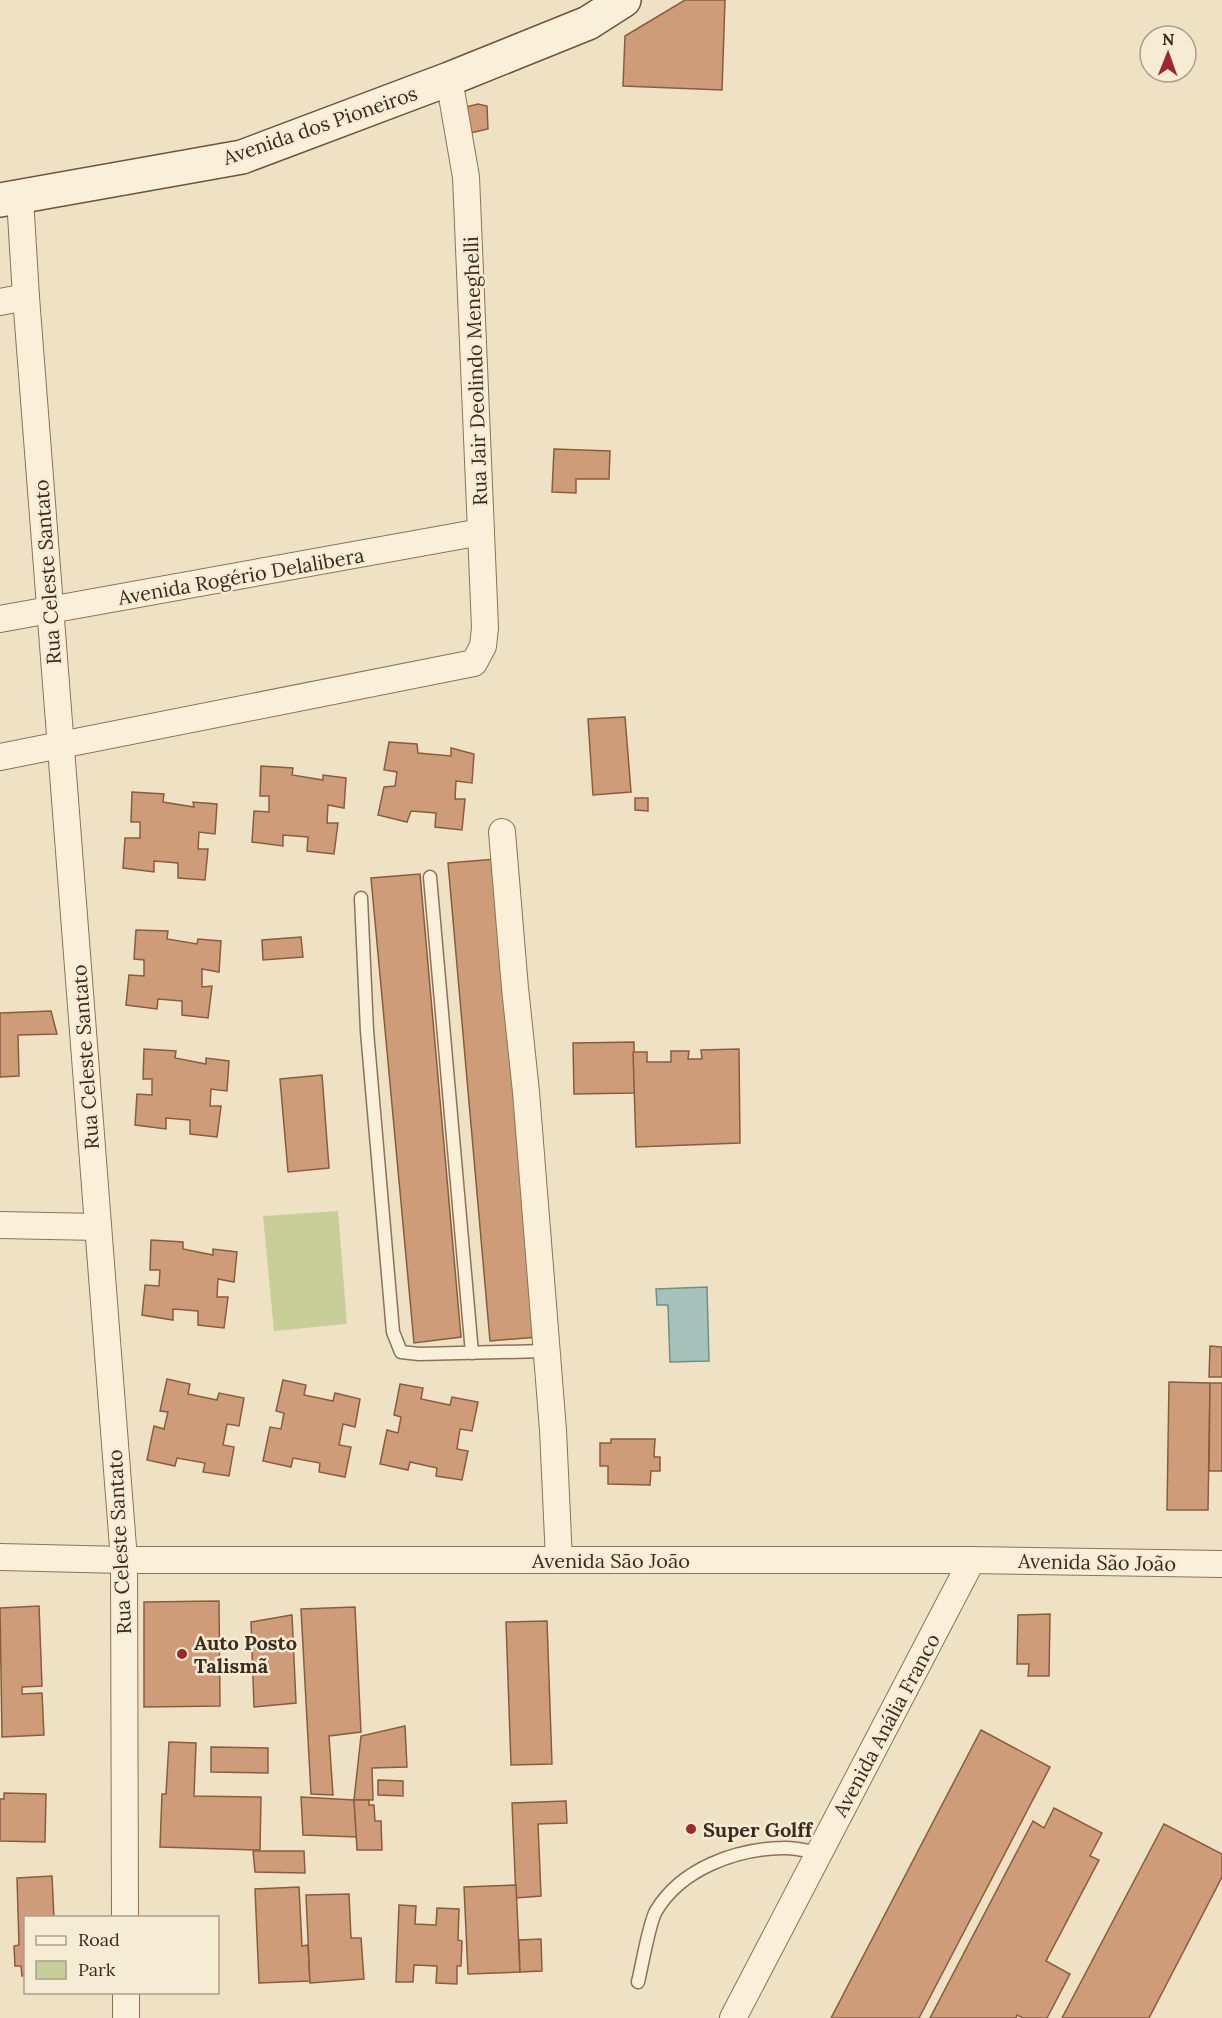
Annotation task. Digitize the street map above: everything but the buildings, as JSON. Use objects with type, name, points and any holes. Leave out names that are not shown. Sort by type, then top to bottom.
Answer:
[{"type":"main road","name":"Avenida dos Pioneiros","points":[[10,199],[242,157],[449,79],[588,23],[624,0]]},
{"type":"street","name":"Rua Jair Deolindo Meneghelli","points":[[60,745],[474,663],[483,646],[485,628],[466,177],[449,79]]},
{"type":"street","name":"Rua Celeste Santato","points":[[10,199],[26,297],[124,1560],[125,1916]]},
{"type":"street","points":[[0,302],[26,297]]},
{"type":"street","name":"Avenida Rogério Delalibera","points":[[0,619],[481,532]]},
{"type":"street","points":[[0,757],[60,745]]},
{"type":"street","points":[[502,832],[526,1092],[553,1430],[559,1560]]},
{"type":"street","points":[[0,1225],[98,1227]]},
{"type":"street","name":"Avenida São João","points":[[0,1557],[124,1560],[972,1560],[1222,1564]]},
{"type":"street","name":"Avenida Anália Franco","points":[[733,2018],[972,1560]]},
{"type":"street","points":[[126,1994],[126,2018]]},
{"type":"lane","points":[[430,877],[472,1353]]},
{"type":"lane","points":[[361,898],[367,1031],[393,1332],[401,1352],[419,1354],[546,1351]]},
{"type":"lane","points":[[638,1982],[655,1912],[681,1881],[726,1857],[759,1850],[785,1848],[819,1853]]},
{"type":"green space","points":[[338,1211],[347,1324],[274,1331],[263,1216]]},
{"type":"water","points":[[707,1287],[709,1361],[670,1362],[668,1305],[657,1305],[656,1289]]},
{"type":"place","name":"Auto Posto Talismã","points":[[182,1654]]},
{"type":"place","name":"Super Golff","points":[[691,1829]]}]
